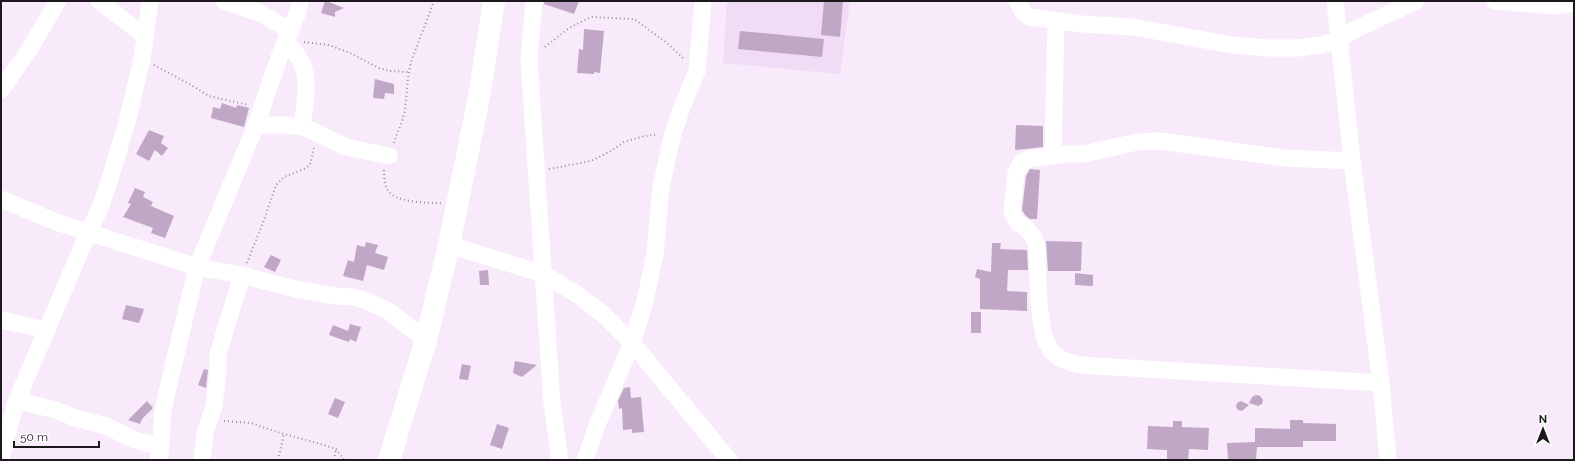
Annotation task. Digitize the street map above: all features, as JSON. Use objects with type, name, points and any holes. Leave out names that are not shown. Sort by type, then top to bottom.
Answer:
[{"type":"highway","points":[[389,460],[426,340],[449,245],[479,97],[491,2]]},
{"type":"street","points":[[1,90],[29,50],[58,1]]},
{"type":"street","points":[[99,1],[144,36]]},
{"type":"street","points":[[1,457],[16,402],[88,232],[100,208],[116,162],[142,59],[150,1]]},
{"type":"street","points":[[224,1],[260,13],[288,36],[302,62],[304,70],[309,130]]},
{"type":"street","points":[[19,397],[30,404],[56,410],[75,418],[115,430],[159,453],[163,410],[197,266],[256,125],[298,12],[300,1]]},
{"type":"street","points":[[534,1],[530,59],[536,171],[552,404],[560,460]]},
{"type":"street","points":[[585,460],[596,425],[632,343],[644,305],[655,254],[661,187],[672,137],[682,107],[697,71],[703,1]]},
{"type":"street","points":[[1017,1],[1023,12],[1029,17],[1056,22],[1134,27],[1251,48],[1299,48],[1321,45],[1338,40],[1354,30],[1416,1]]},
{"type":"street","points":[[1335,1],[1338,40],[1388,460]]},
{"type":"street","points":[[1495,1],[1554,6],[1574,3]]},
{"type":"street","points":[[1053,156],[1056,22]]},
{"type":"street","points":[[256,125],[287,125],[309,130],[346,147],[389,156]]},
{"type":"street","points":[[1352,161],[1285,158],[1160,141],[1138,142],[1084,154],[1028,159],[1021,163],[1016,173],[1012,212],[1017,222],[1027,229],[1034,238],[1037,246],[1040,317],[1045,337],[1053,352],[1072,364],[1380,383]]},
{"type":"street","points":[[1,199],[56,222],[197,266],[242,275],[295,289],[336,296],[353,297],[364,300],[387,310],[426,340]]},
{"type":"street","points":[[449,245],[544,274],[578,295],[604,315],[632,343],[729,460]]},
{"type":"street","points":[[202,460],[205,433],[211,418],[216,388],[218,354],[242,275]]},
{"type":"street","points":[[1,320],[47,330]]},
{"type":"path","points":[[434,1],[408,72],[405,109],[402,122],[384,170],[384,178],[387,190],[395,197],[414,202],[458,202]]},
{"type":"path","points":[[530,59],[569,28],[591,17],[634,19],[667,43],[697,71]]},
{"type":"path","points":[[288,36],[300,42],[329,44],[379,68],[390,71],[408,72]]},
{"type":"path","points":[[142,59],[209,96],[238,101],[261,109]]},
{"type":"path","points":[[242,275],[264,220],[276,184],[284,177],[310,165],[309,130]]},
{"type":"path","points":[[536,171],[591,160],[624,142],[640,137],[657,134],[672,137]]},
{"type":"path","points":[[211,418],[251,423],[336,449],[344,460]]},
{"type":"path","points":[[278,460],[284,434]]},
{"type":"path","points":[[334,460],[336,449]]},
{"type":"shaded area","points":[[727,1],[850,1],[840,74],[723,63]]},
{"type":"building","points":[[325,1],[344,8],[335,12],[335,17],[321,13]]},
{"type":"building","points":[[544,1],[579,1],[574,14],[544,4]]},
{"type":"building","points":[[824,1],[843,1],[840,37],[821,35]]},
{"type":"building","points":[[584,29],[604,31],[600,73],[577,73],[579,49],[583,50]]},
{"type":"building","points":[[740,31],[824,39],[822,57],[738,49]]},
{"type":"building","points":[[375,79],[394,84],[394,94],[385,93],[384,99],[373,98]]},
{"type":"building","points":[[222,103],[236,108],[237,105],[249,108],[244,127],[211,118],[213,107],[220,109]]},
{"type":"building","points":[[1016,125],[1043,126],[1043,147],[1015,150]]},
{"type":"building","points":[[149,130],[164,136],[161,143],[168,148],[162,156],[155,150],[149,161],[136,154]]},
{"type":"building","points":[[1030,169],[1040,170],[1037,219],[1030,219],[1022,210],[1026,176]]},
{"type":"building","points":[[135,188],[145,192],[143,197],[153,202],[151,206],[174,216],[165,238],[151,233],[153,228],[123,217],[131,204],[128,203]]},
{"type":"building","points":[[1046,241],[1082,242],[1081,271],[1048,271]]},
{"type":"building","points":[[366,242],[378,245],[375,253],[388,257],[384,270],[367,265],[363,281],[343,276],[348,260],[354,262],[357,245],[365,247]]},
{"type":"building","points":[[992,243],[1001,243],[1000,249],[1027,250],[1028,270],[1008,270],[1007,291],[1027,292],[1027,311],[980,309],[980,279],[975,277],[977,269],[991,272]]},
{"type":"building","points":[[271,255],[281,260],[275,272],[264,267]]},
{"type":"building","points":[[488,270],[489,285],[480,285],[479,271]]},
{"type":"building","points":[[1075,273],[1093,275],[1093,286],[1075,285]]},
{"type":"building","points":[[126,305],[144,309],[139,323],[122,319]]},
{"type":"building","points":[[971,312],[981,312],[981,333],[971,333]]},
{"type":"building","points":[[350,324],[361,327],[356,342],[350,339],[349,342],[329,335],[333,325],[348,331]]},
{"type":"building","points":[[515,361],[537,365],[522,377],[513,373]]},
{"type":"building","points":[[462,364],[471,366],[468,380],[459,379]]},
{"type":"building","points":[[204,369],[208,370],[206,388],[198,385]]},
{"type":"building","points":[[630,387],[631,398],[641,397],[644,432],[632,433],[632,429],[623,430],[622,408],[619,409],[618,401],[624,388]]},
{"type":"building","points":[[1256,395],[1260,396],[1263,400],[1262,404],[1258,406],[1249,403],[1252,397]]},
{"type":"building","points":[[335,398],[345,402],[338,418],[328,414]]},
{"type":"building","points":[[147,401],[153,408],[142,419],[140,424],[128,420]]},
{"type":"building","points":[[1241,401],[1249,405],[1242,411],[1238,410],[1236,407],[1237,403]]},
{"type":"building","points":[[1290,420],[1303,420],[1303,423],[1336,424],[1336,441],[1303,441],[1303,447],[1257,447],[1256,460],[1228,460],[1227,443],[1255,442],[1255,428],[1290,429]]},
{"type":"building","points":[[1173,421],[1182,421],[1182,427],[1209,428],[1208,450],[1189,449],[1188,460],[1167,460],[1167,450],[1147,449],[1148,426],[1173,427]]},
{"type":"building","points":[[497,424],[509,428],[502,449],[490,445]]}]
